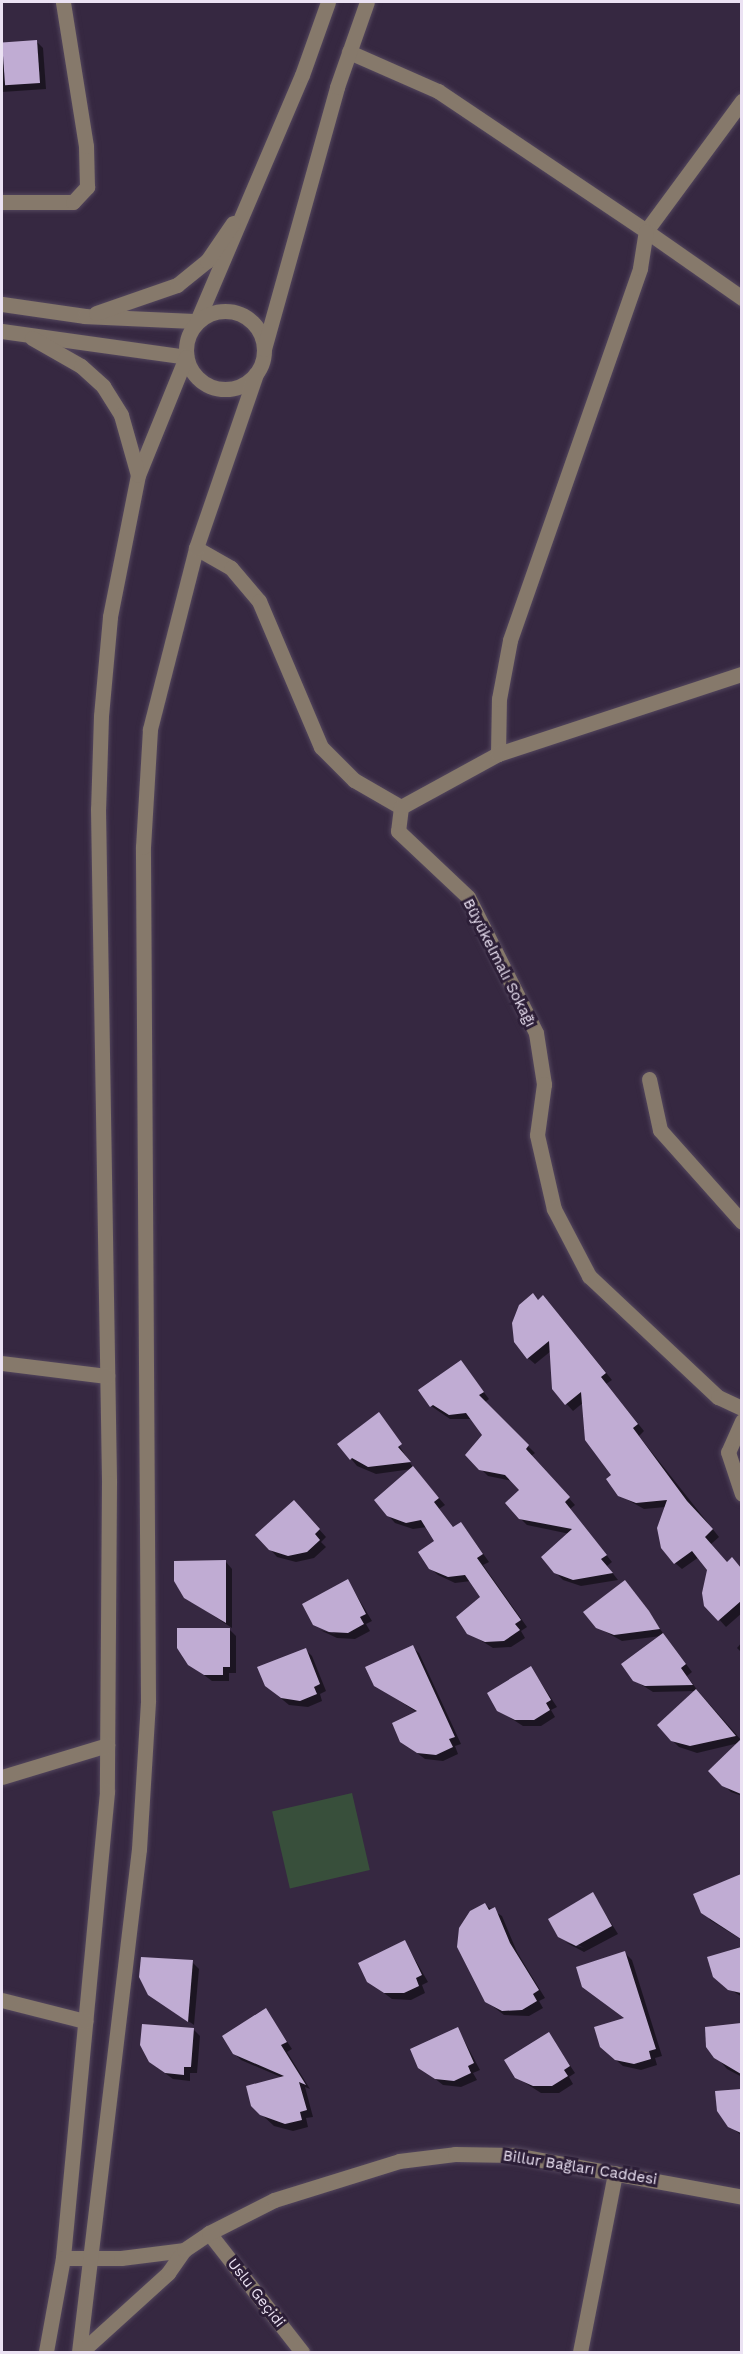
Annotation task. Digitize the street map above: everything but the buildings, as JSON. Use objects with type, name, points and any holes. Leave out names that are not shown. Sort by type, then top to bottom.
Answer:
[{"type":"street","points":[[2,202],[73,202],[87,187],[86,146],[63,2]]},
{"type":"street","points":[[46,2352],[63,2258],[107,1792],[107,1376],[99,759],[110,617],[138,475],[186,357],[187,338],[197,321],[252,196],[328,2]]},
{"type":"street","points":[[80,2352],[93,2258],[139,1849],[148,1700],[145,799],[150,729],[163,667],[196,548],[264,350],[349,52],[367,2]]},
{"type":"street","points":[[349,52],[438,91],[741,298]]},
{"type":"street","points":[[498,754],[499,699],[510,640],[640,268],[646,231],[741,101]]},
{"type":"street","points":[[85,316],[143,300],[177,285],[207,261],[252,196]]},
{"type":"street","points":[[2,304],[85,316],[197,321],[221,310],[240,314],[256,325],[264,350]]},
{"type":"street","points":[[2,331],[186,357]]},
{"type":"street","points":[[24,334],[81,366],[103,386],[121,415],[138,475]]},
{"type":"street","points":[[186,357],[194,374],[209,387],[235,388],[256,374]]},
{"type":"street","points":[[196,548],[231,568],[259,601],[321,747],[354,780],[401,807],[498,754],[741,674]]},
{"type":"street","name":"Büyükelmalı Sokağı","points":[[401,807],[398,831],[468,897],[536,1033],[544,1084],[537,1135],[554,1209],[589,1276],[718,1397],[741,1408]]},
{"type":"street","points":[[649,1079],[660,1130],[741,1222]]},
{"type":"street","points":[[2,1363],[107,1376]]},
{"type":"street","points":[[741,1421],[728,1452],[741,1494]]},
{"type":"street","points":[[2,1777],[107,1745]]},
{"type":"street","points":[[2,2000],[85,2021]]},
{"type":"street","name":"Billur Bağları Caddesi","points":[[80,2352],[168,2273],[184,2250],[209,2233],[274,2200],[399,2161],[455,2154],[514,2155],[741,2197]]},
{"type":"street","points":[[580,2352],[615,2173]]},
{"type":"street","name":"Uslu Geçidi","points":[[209,2233],[302,2352]]},
{"type":"street","name":"Billur Bağları Caddesi","points":[[63,2258],[93,2258],[184,2250]]},
{"type":"green space","points":[[352,1793],[370,1870],[290,1888],[272,1811]]}]
